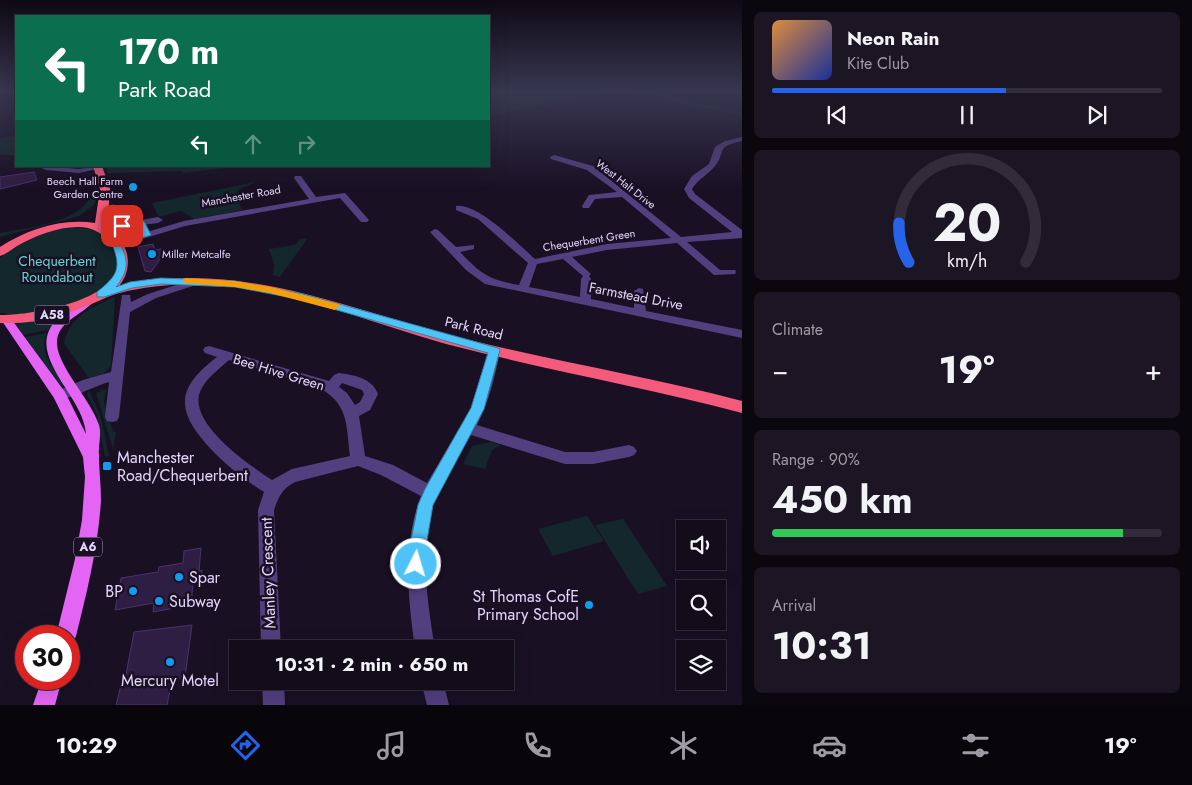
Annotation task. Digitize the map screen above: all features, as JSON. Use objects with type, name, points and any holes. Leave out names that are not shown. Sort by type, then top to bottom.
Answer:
[{"type":"highway","points":[[57,226],[81,225],[101,228],[100,218],[109,204],[98,167]]},
{"type":"highway","points":[[0,241],[57,226],[91,214],[109,204]]},
{"type":"highway","name":"A58","points":[[2,319],[21,320],[53,315],[87,302],[101,294],[119,277],[123,264],[122,256],[116,244],[108,232],[101,228]]},
{"type":"highway","points":[[0,252],[19,240],[42,230]]},
{"type":"highway","name":"Park Road","points":[[122,256],[133,272],[148,279],[161,281]]},
{"type":"highway","name":"Park Road","points":[[101,294],[130,285],[161,281],[198,281],[271,290],[494,350],[647,383],[742,407]]},
{"type":"main road","name":"A6","points":[[69,625],[86,560],[90,529],[94,477],[91,456],[93,429],[89,414],[54,357],[51,349],[51,340],[59,323],[87,302]]},
{"type":"main road","name":"A6","points":[[2,319],[60,396],[91,456]]},
{"type":"main road","points":[[44,705],[49,690]]},
{"type":"street","points":[[741,234],[692,196],[688,189],[695,178],[712,165],[718,149],[727,142],[742,139]]},
{"type":"street","name":"West Halt Drive","points":[[554,157],[590,168],[718,273],[731,272]]},
{"type":"street","points":[[46,168],[73,171],[98,167]]},
{"type":"street","points":[[298,178],[314,200]]},
{"type":"street","points":[[586,206],[592,197],[624,194]]},
{"type":"street","name":"Manchester Road","points":[[116,244],[176,226],[236,213],[342,195],[364,220]]},
{"type":"street","points":[[109,204],[120,225],[128,226],[158,220]]},
{"type":"street","name":"Chequerbent Green","points":[[459,208],[481,216],[533,262],[607,247],[741,234]]},
{"type":"street","points":[[141,223],[146,235]]},
{"type":"street","name":"Farmstead Drive","points":[[435,232],[483,280],[742,334]]},
{"type":"street","points":[[453,251],[471,247]]},
{"type":"street","points":[[564,255],[586,275],[585,302]]},
{"type":"street","points":[[523,289],[533,262]]},
{"type":"street","name":"Park Road","points":[[117,376],[125,303],[198,281]]},
{"type":"street","points":[[640,312],[642,294]]},
{"type":"street","name":"Bee Hive Green","points":[[209,350],[332,387],[342,394],[352,414],[358,460]]},
{"type":"street","points":[[424,640],[416,578],[417,550],[421,525],[430,493],[468,428],[482,398],[494,350]]},
{"type":"street","name":"Bee Hive Green","points":[[226,356],[209,369],[193,393],[192,409],[194,418],[204,433],[254,478],[273,489]]},
{"type":"street","points":[[60,396],[75,389],[117,376],[112,417]]},
{"type":"street","name":"Bee Hive Green","points":[[332,387],[341,378],[369,388],[371,394],[365,406],[352,414]]},
{"type":"street","points":[[468,428],[565,458],[593,458],[629,451]]},
{"type":"street","points":[[273,489],[292,476],[358,460],[387,470],[430,493]]},
{"type":"street","name":"Manley Crescent","points":[[271,640],[266,510],[273,489]]},
{"type":"street","points":[[273,690],[274,705]]},
{"type":"street","points":[[434,690],[438,705]]},
{"type":"green space","points":[[15,136],[15,156],[0,154],[0,138]]},
{"type":"green space","points":[[106,167],[234,167],[183,173],[183,171],[107,173]]},
{"type":"green space","points":[[256,182],[240,189],[236,193],[242,210],[195,219],[181,211],[159,217],[152,203]]},
{"type":"green space","points":[[99,194],[94,205],[79,216],[0,237],[0,233],[41,225],[71,215],[82,208],[92,197]]},
{"type":"green space","name":"Chequerbent Roundabout","points":[[69,228],[94,230],[108,241],[116,263],[114,274],[109,282],[92,295],[54,311],[27,315],[0,313],[0,258],[14,246],[32,237]]},
{"type":"green space","points":[[308,238],[280,277],[273,275],[274,264],[269,249],[295,245],[300,239]]},
{"type":"green space","points":[[115,297],[111,366],[101,376],[90,380],[64,343],[71,326],[77,319],[90,309]]},
{"type":"green space","points":[[56,317],[57,319],[48,330],[23,335],[15,324]]},
{"type":"green space","points":[[47,333],[44,347],[46,354],[48,360],[65,384],[64,386],[59,385],[25,337]]},
{"type":"green space","points":[[106,389],[104,402],[113,432],[116,432],[113,449],[96,393]]},
{"type":"green space","points":[[89,390],[101,418],[109,456],[105,457],[97,415],[87,394]]},
{"type":"green space","points":[[491,442],[501,445],[492,450],[485,469],[463,464],[472,446]]},
{"type":"green space","points":[[587,516],[604,541],[553,556],[538,529]]},
{"type":"green space","points":[[623,519],[667,586],[638,594],[595,525]]},
{"type":"building","points":[[34,172],[37,180],[0,189],[0,177]]},
{"type":"building","points":[[153,244],[155,250],[162,249],[164,254],[151,272],[145,271],[138,247]]},
{"type":"building","name":"Spar","points":[[201,548],[199,571],[202,570],[201,583],[193,584],[191,605],[153,612],[154,603],[115,610],[121,578],[158,572],[159,567],[183,563],[184,551]]},
{"type":"building","name":"Mercury Motel","points":[[192,625],[185,677],[172,679],[167,705],[116,705],[122,681],[125,680],[134,632]]},
{"type":"slow traffic","points":[[186,281],[235,284],[271,290],[335,306]]},
{"type":"place","name":"Beech Hall Farm Garden Centre","points":[[133,187]]},
{"type":"place","name":"Miller Metcalfe","points":[[152,254]]},
{"type":"place","name":"Manchester Road/Chequerbent","points":[[107,466]]},
{"type":"place","name":"Spar","points":[[179,577]]},
{"type":"place","name":"BP","points":[[133,591]]},
{"type":"place","name":"Subway","points":[[159,601]]},
{"type":"place","name":"St Thomas CofE Primary School","points":[[589,605]]},
{"type":"place","name":"Mercury Motel","points":[[170,662]]},
{"type":"route","points":[[122,226],[141,223],[146,235],[116,244],[122,256],[122,271],[114,284],[101,294],[130,285],[161,281],[235,284],[299,296],[494,350],[478,409],[430,493],[421,525],[416,564]]}]
